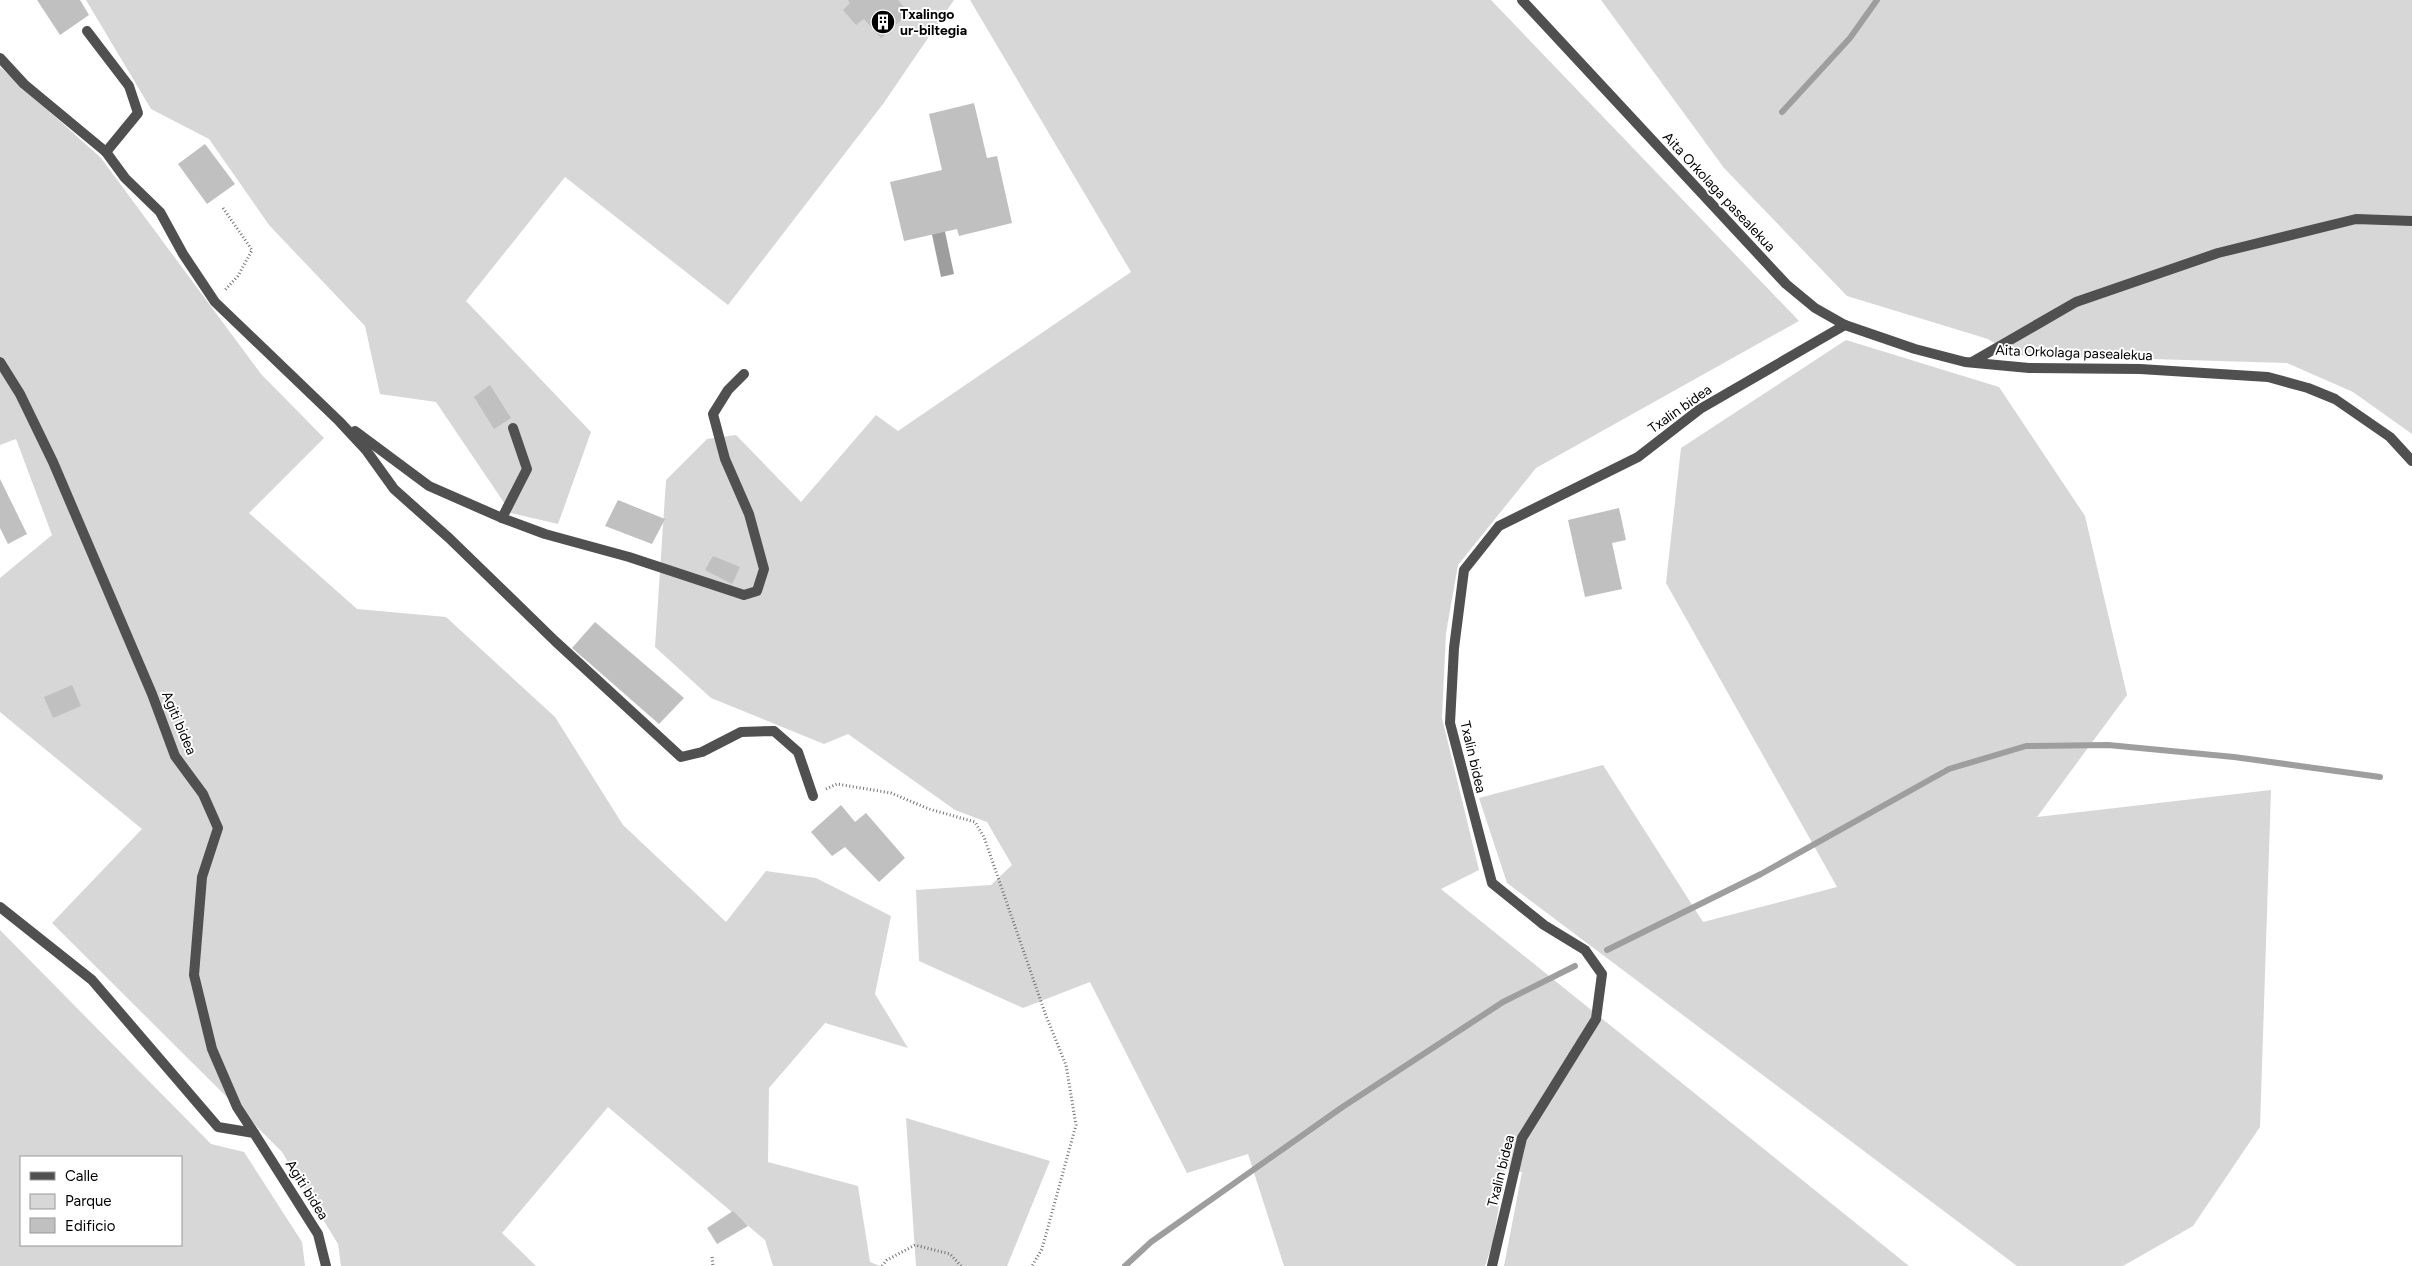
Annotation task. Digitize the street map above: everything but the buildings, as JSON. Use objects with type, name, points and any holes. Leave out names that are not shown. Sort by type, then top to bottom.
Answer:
[{"type":"street","name":"Aita Orkolaga pasealekua","points":[[1522,0],[1786,284],[1815,308],[1845,325],[1915,349],[1972,362],[2029,368],[2140,369],[2268,377],[2308,388],[2335,399],[2390,437],[2412,461]]},
{"type":"street","points":[[87,31],[129,86],[138,113],[106,152]]},
{"type":"street","points":[[0,58],[24,84],[106,152],[125,178],[160,212],[183,254],[215,302],[339,421],[366,450],[394,489],[555,641],[681,756],[702,752],[741,732],[774,732],[798,752],[813,796]]},
{"type":"street","points":[[1972,362],[2076,302],[2218,253],[2356,219],[2412,221]]},
{"type":"street","name":"Txalin bidea","points":[[1492,1266],[1522,1138],[1596,1019],[1602,974],[1585,950],[1544,925],[1492,884],[1450,723],[1454,648],[1464,570],[1499,526],[1638,456],[1700,409],[1845,325]]},
{"type":"street","name":"Agiti bidea","points":[[0,362],[20,394],[53,462],[145,676],[175,756],[203,794],[218,828],[202,877],[194,975],[212,1049],[237,1107],[318,1234],[326,1266]]},
{"type":"street","points":[[339,421],[386,452],[430,486],[502,518],[545,534],[629,557],[744,595],[757,591],[764,569],[749,514],[725,459],[713,414],[728,390],[744,374]]},
{"type":"street","points":[[502,518],[527,469],[513,428]]},
{"type":"street","points":[[0,906],[92,980],[218,1127],[254,1133]]},
{"type":"path","points":[[215,302],[238,276],[252,250],[223,208]]},
{"type":"path","points":[[813,796],[837,784],[890,793],[974,822],[984,837],[1046,1016],[1066,1065],[1076,1125],[1042,1249],[1032,1266]]},
{"type":"path","points":[[882,1266],[887,1260],[915,1245],[950,1254],[961,1266]]},
{"type":"path","points":[[712,1257],[713,1266]]},
{"type":"green space","points":[[86,0],[954,0],[883,104],[728,305],[565,177],[466,301],[591,432],[558,524],[511,513],[436,402],[380,394],[365,326],[269,225],[209,139],[151,109]]},
{"type":"green space","points":[[970,0],[1491,0],[1799,321],[1536,468],[1458,565],[1446,633],[1442,718],[1479,870],[1441,889],[1909,1266],[1504,1266],[1522,1172],[1505,1170],[1493,1242],[1485,1266],[1284,1266],[1248,1154],[1187,1173],[1090,982],[1023,1008],[919,961],[916,890],[991,885],[1012,865],[987,822],[955,810],[848,734],[824,744],[711,698],[655,647],[666,480],[707,439],[736,435],[801,502],[876,415],[898,431],[1131,272]]},
{"type":"green space","points":[[1601,0],[2412,0],[2412,434],[2353,392],[2287,363],[2014,355],[1988,339],[1847,296],[1724,168]]},
{"type":"green space","points":[[0,67],[101,158],[261,374],[324,438],[249,513],[357,609],[446,617],[555,717],[623,825],[726,922],[766,871],[816,878],[891,916],[875,994],[908,1048],[825,1023],[769,1088],[768,1162],[858,1186],[870,1262],[880,1266],[773,1266],[765,1240],[608,1107],[502,1233],[536,1266],[341,1266],[338,1244],[282,1152],[52,923],[142,829],[0,712],[0,578],[52,535],[16,439],[0,445]]},
{"type":"green space","points":[[1846,340],[1999,387],[2085,516],[2127,695],[2037,817],[2271,790],[2260,1127],[2193,1226],[2123,1266],[2017,1266],[1507,883],[1479,798],[1603,765],[1703,922],[1837,887],[1666,583],[1681,448]]},
{"type":"green space","points":[[0,930],[211,1144],[244,1152],[302,1242],[305,1266],[0,1266]]},
{"type":"green space","points":[[906,1118],[1050,1161],[1007,1266],[916,1266]]},
{"type":"shaded area","points":[[944,227],[954,274],[941,277],[931,230]]},
{"type":"waterway","points":[[1782,112],[1850,38],[1877,0]]},
{"type":"waterway","points":[[1607,950],[1761,874],[1949,769],[2026,746],[2108,745],[2234,757],[2380,777]]},
{"type":"waterway","points":[[1125,1266],[1151,1242],[1341,1108],[1503,1002],[1575,966]]},
{"type":"place","name":"Txalingo ur-biltegia","points":[[883,22]]}]
